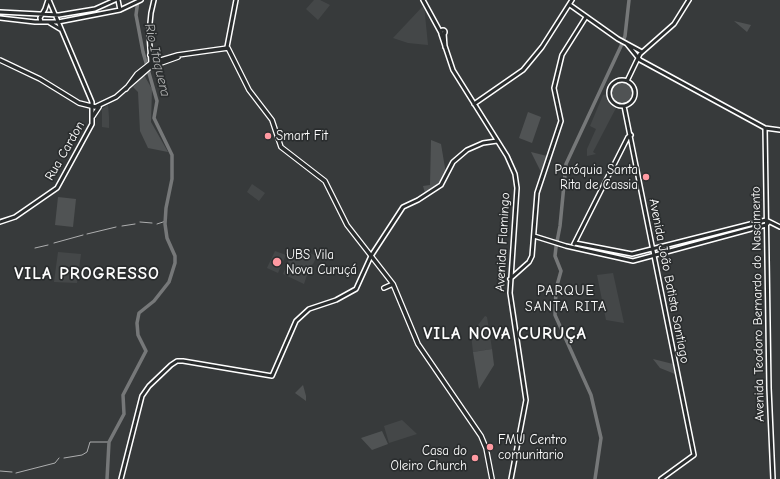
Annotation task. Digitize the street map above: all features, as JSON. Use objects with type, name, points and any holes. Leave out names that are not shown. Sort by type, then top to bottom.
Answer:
[{"type":"main road","points":[[93,116],[100,106],[126,89],[143,71],[159,60],[227,47],[249,90],[272,120],[279,144],[325,181],[347,225],[393,284],[418,344],[481,436],[491,479]]},
{"type":"main road","points":[[150,55],[153,59],[159,60]]},
{"type":"main road","points":[[150,66],[182,55]]},
{"type":"main road","points":[[0,60],[40,79],[75,101],[93,107],[100,106]]},
{"type":"main road","points":[[384,288],[393,284]]},
{"type":"street","points":[[40,22],[41,15],[46,9],[48,0]]},
{"type":"street","points":[[48,0],[56,15],[93,107]]},
{"type":"street","points":[[0,12],[56,15],[95,9],[115,0]]},
{"type":"street","points":[[0,18],[40,22],[58,22],[120,10],[141,0]]},
{"type":"street","points":[[150,66],[150,18],[154,0]]},
{"type":"street","points":[[227,47],[236,0]]},
{"type":"street","name":"Avenida Flamingo","points":[[423,0],[436,26],[442,32],[453,70],[514,168],[516,184],[510,293],[526,400],[511,479]]},
{"type":"street","points":[[474,104],[523,70],[542,47],[572,0]]},
{"type":"street","points":[[627,81],[641,53],[674,24],[689,0]]},
{"type":"street","points":[[120,1],[120,10]]},
{"type":"street","points":[[570,5],[618,39],[641,53]]},
{"type":"street","points":[[510,279],[531,258],[537,194],[561,121],[554,88],[562,55],[586,17]]},
{"type":"street","points":[[62,32],[62,26],[65,20]]},
{"type":"street","points":[[48,22],[57,26],[62,32]]},
{"type":"street","points":[[628,45],[638,59],[765,128],[780,130]]},
{"type":"street","points":[[616,81],[627,81],[634,87],[636,93],[633,101],[628,105],[624,106],[613,103],[609,93],[611,86],[616,81]]},
{"type":"street","name":"Avenida João Batista Santiago","points":[[626,112],[628,105]]},
{"type":"street","name":"Avenida João Batista Santiago","points":[[624,106],[654,249],[694,455],[662,479]]},
{"type":"street","name":"Rua Cardon","points":[[0,222],[15,217],[57,188],[91,127],[93,107]]},
{"type":"street","name":"Avenida Teodoro Bernardo do Nascimento","points":[[765,128],[769,388],[773,479]]},
{"type":"street","points":[[572,247],[628,137],[631,135]]},
{"type":"street","points":[[121,479],[143,393],[174,362],[179,360],[272,376],[299,317],[309,309],[336,300],[353,291],[371,256],[403,207],[418,200],[441,185],[453,162],[467,150],[484,143],[497,141]]},
{"type":"street","points":[[575,243],[632,254],[766,220],[780,227]]},
{"type":"street","points":[[534,236],[556,243],[633,261],[766,225],[769,222]]},
{"type":"shaded area","points":[[314,0],[320,0],[330,5],[318,20],[306,9]]},
{"type":"shaded area","points":[[424,5],[428,45],[408,43],[393,38]]},
{"type":"shaded area","points":[[734,21],[751,25],[747,32]]},
{"type":"shaded area","points":[[144,75],[152,89],[151,122],[168,152],[148,148],[140,131],[138,92],[133,87]]},
{"type":"shaded area","points":[[618,82],[626,82],[633,89],[633,97],[626,104],[618,104],[611,97],[611,89]]},
{"type":"shaded area","points":[[607,94],[609,101],[616,108],[593,152],[596,154],[587,156],[587,149],[596,129],[590,126],[603,95]]},
{"type":"shaded area","points":[[108,105],[109,128],[102,127],[102,109]]},
{"type":"shaded area","points":[[528,112],[541,117],[532,143],[519,138]]},
{"type":"shaded area","points":[[431,140],[441,144],[446,174],[437,185],[425,193],[423,186],[430,185]]},
{"type":"shaded area","points":[[531,152],[547,156],[542,172],[541,172]]},
{"type":"shaded area","points":[[252,184],[265,193],[259,201],[247,192]]},
{"type":"shaded area","points":[[58,197],[76,199],[73,227],[55,225]]},
{"type":"shaded area","points":[[294,247],[317,256],[313,264],[310,266],[304,284],[283,274]]},
{"type":"shaded area","name":"UBS Vila Nova Curuçá","points":[[275,251],[286,255],[278,273],[267,268]]},
{"type":"shaded area","points":[[650,251],[650,254],[631,259],[615,255],[614,252],[631,256]]},
{"type":"shaded area","points":[[58,252],[81,254],[77,283],[54,282]]},
{"type":"shaded area","points":[[613,273],[624,323],[606,320],[597,275]]},
{"type":"shaded area","points":[[485,316],[487,317],[492,349],[473,352],[471,334]]},
{"type":"shaded area","points":[[492,349],[494,365],[479,389],[473,352]]},
{"type":"shaded area","points":[[653,359],[673,364],[675,374],[660,368]]},
{"type":"shaded area","points":[[303,385],[306,396],[306,401],[295,393]]},
{"type":"shaded area","points":[[402,420],[417,434],[389,443],[384,426]]},
{"type":"shaded area","points":[[382,431],[388,444],[372,450],[361,438]]},
{"type":"waterway","name":"Rio Itaquera","points":[[107,479],[109,442],[124,414],[123,395],[146,351],[138,335],[137,323],[139,313],[154,301],[169,282],[175,263],[175,256],[167,238],[165,224],[166,208],[172,179],[172,155],[154,118],[157,101],[143,52],[136,15],[138,0]]},
{"type":"waterway","points":[[595,479],[601,438],[591,395],[555,315],[556,289],[561,271],[555,256],[560,226],[566,164],[625,36],[629,0]]},
{"type":"waterway","name":"Rio Itaquera","points":[[157,224],[166,221]]},
{"type":"waterway","points":[[140,222],[152,223]]},
{"type":"waterway","points":[[122,226],[135,224]]},
{"type":"waterway","points":[[87,234],[116,227]]},
{"type":"waterway","points":[[54,243],[83,235]]},
{"type":"waterway","points":[[35,248],[48,245]]},
{"type":"waterway","points":[[64,458],[82,455],[87,452],[90,442],[109,442]]},
{"type":"waterway","points":[[16,473],[55,463],[59,458]]},
{"type":"waterway","points":[[0,471],[12,472]]},
{"type":"place","name":"Smart Fit","points":[[268,136]]},
{"type":"place","name":"Paróquia Santa Rita de Cassia","points":[[646,177]]},
{"type":"place","name":"UBS Vila Nova Curuçá","points":[[277,262]]},
{"type":"place","name":"FMU Centro comunitario","points":[[490,447]]},
{"type":"place","name":"Casa do Oleiro Church","points":[[475,458]]},
{"type":"district","name":"VILA PROGRESSO","points":[[87,274]]},
{"type":"district","name":"PARQUE SANTA RITA","points":[[566,300]]},
{"type":"district","name":"VILA NOVA CURUÇA","points":[[505,334]]}]
